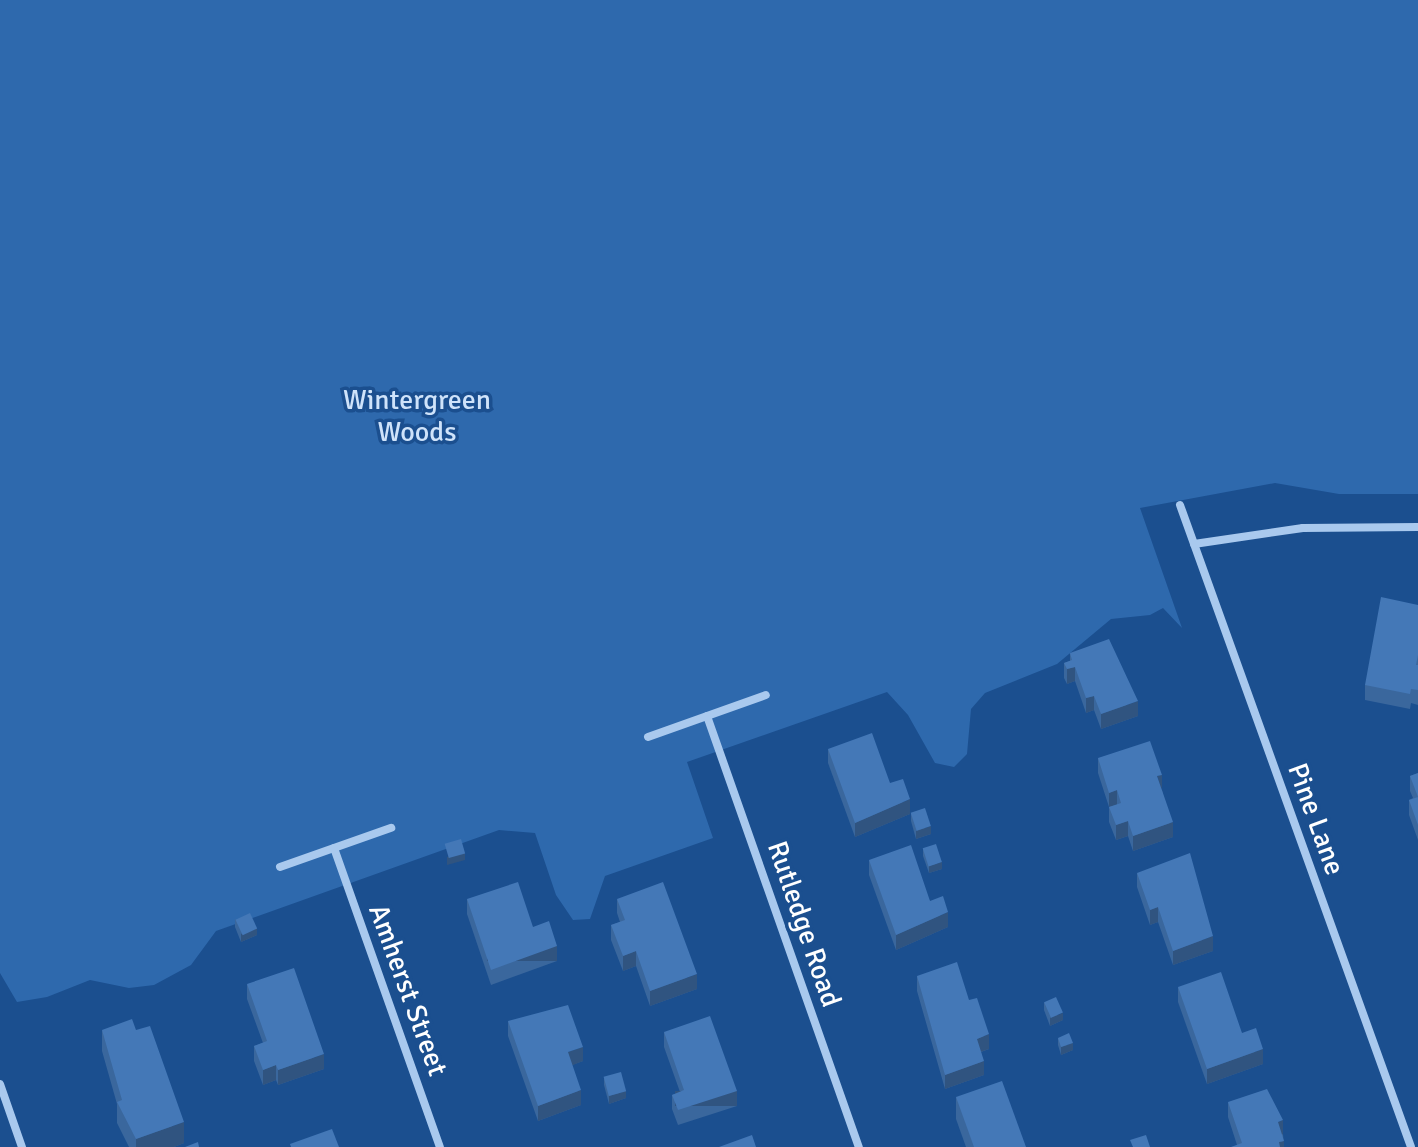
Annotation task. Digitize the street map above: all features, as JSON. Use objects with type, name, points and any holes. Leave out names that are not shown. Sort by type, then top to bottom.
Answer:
[{"type":"street","name":"Pine Lane","points":[[1180,505],[1411,1147]]},
{"type":"street","points":[[1194,544],[1303,528],[1418,527]]},
{"type":"street","points":[[648,737],[766,695]]},
{"type":"street","name":"Rutledge Road","points":[[707,716],[859,1147]]},
{"type":"street","points":[[280,867],[391,828]]},
{"type":"street","name":"Amherst Street","points":[[334,848],[440,1147]]},
{"type":"street","points":[[0,1084],[22,1147]]},
{"type":"green space","name":"Wintergreen Woods","points":[[0,0],[1418,0],[1418,494],[1339,494],[1275,483],[1140,508],[1182,628],[1163,608],[1150,615],[1111,619],[1057,664],[985,693],[971,709],[967,754],[954,767],[935,763],[908,715],[887,692],[687,762],[713,838],[605,876],[590,919],[573,920],[556,895],[535,833],[499,830],[216,931],[191,965],[154,985],[129,988],[90,980],[47,997],[17,1002],[0,973]]},
{"type":"building","points":[[1381,597],[1418,605],[1418,690],[1411,689],[1410,694],[1365,685]]},
{"type":"building","points":[[1109,639],[1138,701],[1101,714],[1094,696],[1086,698],[1075,667],[1067,669],[1064,663],[1072,660],[1070,653]]},
{"type":"building","points":[[872,733],[890,783],[903,779],[910,799],[855,823],[828,749]]},
{"type":"building","points":[[1150,741],[1162,775],[1157,776],[1173,822],[1133,836],[1128,821],[1116,825],[1109,807],[1121,803],[1117,790],[1109,793],[1098,758]]},
{"type":"building","points":[[1418,773],[1418,797],[1410,776]]},
{"type":"building","points":[[1418,797],[1418,825],[1409,800]]},
{"type":"building","points":[[925,808],[931,826],[917,831],[911,813]]},
{"type":"building","points":[[461,839],[465,853],[449,858],[445,844]]},
{"type":"building","points":[[936,844],[942,862],[929,866],[923,848]]},
{"type":"building","points":[[911,845],[930,901],[943,896],[948,912],[896,935],[869,860]]},
{"type":"building","points":[[1190,853],[1213,936],[1173,951],[1158,907],[1150,910],[1137,873]]},
{"type":"building","points":[[518,882],[533,927],[549,921],[557,946],[491,970],[467,899]]},
{"type":"building","points":[[663,882],[697,974],[650,991],[636,951],[623,956],[611,925],[625,920],[617,899]]},
{"type":"building","points":[[250,913],[257,928],[243,935],[235,920]]},
{"type":"building","points":[[957,962],[969,1000],[977,998],[989,1034],[977,1039],[984,1061],[945,1075],[917,976]]},
{"type":"building","points":[[294,968],[324,1054],[278,1070],[276,1065],[263,1070],[254,1046],[267,1041],[247,984]]},
{"type":"building","points":[[1221,972],[1242,1033],[1256,1028],[1263,1049],[1207,1069],[1178,987]]},
{"type":"building","points":[[1056,997],[1063,1013],[1051,1018],[1044,1002]]},
{"type":"building","points":[[568,1005],[583,1047],[568,1052],[581,1090],[538,1106],[508,1021]]},
{"type":"building","points":[[710,1016],[737,1091],[678,1110],[672,1095],[684,1090],[664,1032]]},
{"type":"building","points":[[132,1019],[136,1030],[150,1026],[184,1122],[136,1139],[117,1102],[122,1100],[102,1030]]},
{"type":"building","points":[[1069,1033],[1073,1043],[1061,1047],[1058,1038]]},
{"type":"building","points":[[621,1072],[626,1091],[609,1096],[604,1077]]},
{"type":"building","points":[[1002,1081],[1026,1147],[974,1147],[956,1097]]},
{"type":"building","points":[[1267,1089],[1283,1120],[1278,1122],[1284,1141],[1279,1142],[1280,1147],[1231,1147],[1242,1143],[1228,1102]]},
{"type":"building","points":[[332,1129],[339,1147],[291,1147],[290,1144]]},
{"type":"building","points":[[752,1135],[756,1147],[719,1147]]},
{"type":"building","points":[[1146,1135],[1150,1147],[1133,1147],[1130,1140]]}]
